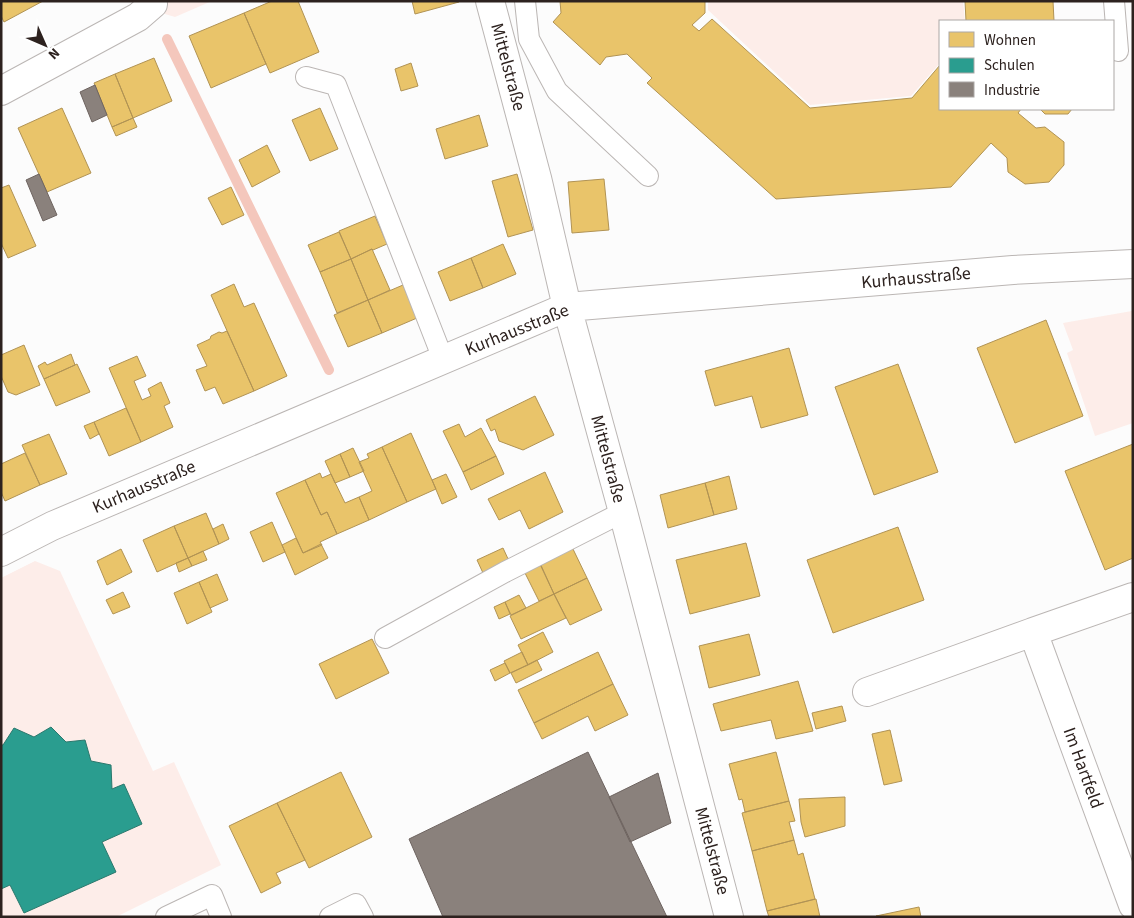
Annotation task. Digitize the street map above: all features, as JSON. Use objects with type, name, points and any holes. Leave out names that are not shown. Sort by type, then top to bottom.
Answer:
[{"type":"street","name":"Mittelstraße","points":[[490,1],[537,178],[566,307],[623,512],[729,917]]},
{"type":"street","points":[[1,91],[146,10]]},
{"type":"street","name":"Kurhausstraße","points":[[1,552],[52,526],[566,307],[1013,270],[1133,264]]},
{"type":"street","points":[[867,692],[1133,597]]},
{"type":"street","name":"Im Hartfeld","points":[[1033,632],[1133,905]]},
{"type":"lane","points":[[525,1],[529,39],[557,91],[648,176]]},
{"type":"lane","points":[[1114,1],[1118,51]]},
{"type":"lane","points":[[306,76],[336,85],[443,360]]},
{"type":"lane","points":[[385,638],[505,572],[623,512]]},
{"type":"lane","points":[[166,917],[212,895],[221,917]]},
{"type":"lane","points":[[330,917],[356,904],[363,917]]},
{"type":"shaded area","points":[[133,1],[212,1],[175,17],[135,5]]},
{"type":"shaded area","points":[[708,1],[963,1],[965,20],[939,20],[939,64],[911,96],[810,105],[708,10]]},
{"type":"shaded area","points":[[1132,311],[1133,423],[1095,436],[1067,353],[1073,350],[1063,323]]},
{"type":"shaded area","points":[[35,561],[60,571],[153,771],[174,762],[221,865],[116,917],[1,917],[1,578]]},
{"type":"building: Wohnen","points":[[1,1],[43,1],[4,22],[1,16]]},
{"type":"building: Wohnen","points":[[272,1],[298,1],[319,52],[270,73],[244,13]]},
{"type":"building: Wohnen","points":[[412,1],[459,1],[459,2],[415,14]]},
{"type":"building: Wohnen","points":[[560,1],[705,1],[705,13],[692,25],[699,31],[712,19],[810,108],[912,98],[939,66],[939,110],[1020,110],[1018,113],[1036,128],[1045,127],[1064,142],[1064,165],[1049,182],[1025,184],[1008,172],[1007,158],[991,143],[951,187],[776,199],[647,83],[652,78],[627,54],[606,57],[600,65],[553,22],[561,13]]},
{"type":"building: Wohnen","points":[[965,1],[1053,1],[1054,20],[966,20]]},
{"type":"building: Wohnen","points":[[244,13],[266,64],[211,88],[189,36]]},
{"type":"building: Wohnen","points":[[154,58],[172,101],[133,118],[115,74]]},
{"type":"building: Wohnen","points":[[411,63],[418,86],[401,91],[395,69]]},
{"type":"building: Wohnen","points":[[115,74],[133,118],[112,127],[94,83]]},
{"type":"building: Wohnen","points":[[62,108],[91,173],[47,192],[18,128]]},
{"type":"building: Wohnen","points":[[320,108],[338,149],[310,161],[292,120]]},
{"type":"building: Wohnen","points":[[1041,110],[1071,110],[1068,114],[1045,114]]},
{"type":"building: Wohnen","points":[[479,115],[488,146],[445,159],[436,129]]},
{"type":"building: Wohnen","points":[[133,118],[137,127],[116,136],[112,127]]},
{"type":"building: Wohnen","points":[[267,145],[280,172],[252,187],[239,160]]},
{"type":"building: Wohnen","points":[[517,174],[533,230],[508,237],[492,181]]},
{"type":"building: Wohnen","points":[[604,179],[609,230],[572,233],[568,182]]},
{"type":"building: Wohnen","points":[[9,185],[36,246],[8,258],[1,243],[1,188]]},
{"type":"building: Wohnen","points":[[231,187],[244,215],[222,225],[208,198]]},
{"type":"building: Wohnen","points":[[375,216],[387,244],[351,259],[339,231]]},
{"type":"building: Wohnen","points":[[339,232],[351,259],[320,272],[308,245]]},
{"type":"building: Wohnen","points":[[503,244],[516,274],[483,288],[471,258]]},
{"type":"building: Wohnen","points":[[372,249],[390,290],[368,300],[351,259]]},
{"type":"building: Wohnen","points":[[471,258],[483,288],[450,301],[438,272]]},
{"type":"building: Wohnen","points":[[351,259],[368,300],[337,313],[320,272]]},
{"type":"building: Wohnen","points":[[234,284],[244,307],[254,303],[287,376],[254,391],[211,295]]},
{"type":"building: Wohnen","points":[[403,285],[417,318],[382,333],[368,300]]},
{"type":"building: Wohnen","points":[[368,300],[382,333],[348,347],[334,315]]},
{"type":"building: Wohnen","points":[[1046,320],[1083,416],[1015,443],[977,348]]},
{"type":"building: Wohnen","points":[[227,331],[254,391],[223,404],[215,387],[205,391],[196,370],[207,366],[197,345],[219,332]]},
{"type":"building: Wohnen","points":[[24,345],[40,385],[16,395],[8,392],[1,376],[1,355]]},
{"type":"building: Wohnen","points":[[789,348],[808,415],[761,428],[752,396],[715,406],[705,371]]},
{"type":"building: Wohnen","points":[[71,354],[75,365],[44,379],[38,366],[45,362],[47,365]]},
{"type":"building: Wohnen","points":[[137,356],[146,376],[134,381],[142,400],[151,396],[148,389],[161,382],[170,403],[164,406],[173,427],[141,442],[109,368]]},
{"type":"building: Wohnen","points":[[77,364],[90,392],[56,406],[44,379]]},
{"type":"building: Wohnen","points":[[898,364],[938,472],[874,495],[835,387]]},
{"type":"building: Wohnen","points":[[535,396],[554,435],[523,450],[499,441],[495,429],[491,431],[486,420]]},
{"type":"building: Wohnen","points":[[126,408],[141,442],[109,456],[94,422]]},
{"type":"building: Wohnen","points":[[94,422],[99,434],[90,439],[84,426]]},
{"type":"building: Wohnen","points":[[459,424],[465,437],[481,428],[496,456],[463,472],[443,431]]},
{"type":"building: Wohnen","points":[[411,433],[436,489],[407,502],[382,447]]},
{"type":"building: Wohnen","points":[[49,434],[67,474],[40,485],[22,445]]},
{"type":"building: Wohnen","points":[[1133,444],[1133,558],[1105,570],[1065,471]]},
{"type":"building: Wohnen","points":[[382,447],[407,502],[369,520],[359,497],[372,491],[359,462],[369,458],[367,454]]},
{"type":"building: Wohnen","points":[[353,448],[364,471],[350,477],[340,454]]},
{"type":"building: Wohnen","points":[[25,453],[40,485],[5,501],[1,492],[1,464]]},
{"type":"building: Wohnen","points":[[340,454],[350,477],[335,483],[325,461]]},
{"type":"building: Wohnen","points":[[496,456],[504,474],[471,490],[463,472]]},
{"type":"building: Wohnen","points":[[545,472],[563,512],[529,529],[520,510],[499,520],[488,499]]},
{"type":"building: Wohnen","points":[[320,473],[322,478],[331,474],[345,503],[359,497],[369,520],[337,534],[327,512],[321,515],[305,480]]},
{"type":"building: Wohnen","points":[[446,474],[457,497],[442,504],[432,480]]},
{"type":"building: Wohnen","points":[[729,476],[737,509],[714,515],[705,483]]},
{"type":"building: Wohnen","points":[[305,480],[321,515],[327,512],[337,534],[320,542],[322,545],[303,553],[276,493]]},
{"type":"building: Wohnen","points":[[705,483],[714,515],[668,528],[660,495]]},
{"type":"building: Wohnen","points":[[206,513],[219,544],[188,558],[174,526]]},
{"type":"building: Wohnen","points":[[272,522],[285,552],[263,562],[250,532]]},
{"type":"building: Wohnen","points":[[223,524],[229,539],[219,544],[213,529]]},
{"type":"building: Wohnen","points":[[174,526],[188,558],[157,572],[143,540]]},
{"type":"building: Wohnen","points":[[898,527],[924,600],[833,633],[807,560]]},
{"type":"building: Wohnen","points":[[296,538],[303,553],[321,544],[328,558],[295,575],[282,545]]},
{"type":"building: Wohnen","points":[[746,543],[760,596],[690,614],[676,560]]},
{"type":"building: Wohnen","points":[[572,547],[587,578],[554,594],[540,563]]},
{"type":"building: Wohnen","points":[[503,548],[509,561],[483,573],[477,560]]},
{"type":"building: Wohnen","points":[[121,549],[132,572],[107,585],[97,561]]},
{"type":"building: Wohnen","points":[[203,551],[207,560],[192,566],[188,558]]},
{"type":"building: Wohnen","points":[[188,558],[192,566],[179,572],[176,563]]},
{"type":"building: Wohnen","points":[[538,560],[554,594],[539,601],[522,567]]},
{"type":"building: Wohnen","points":[[217,574],[228,600],[210,608],[199,582]]},
{"type":"building: Wohnen","points":[[587,578],[602,610],[570,625],[554,594]]},
{"type":"building: Wohnen","points":[[199,582],[212,612],[187,624],[174,593]]},
{"type":"building: Wohnen","points":[[123,592],[130,607],[113,614],[106,600]]},
{"type":"building: Wohnen","points":[[554,594],[566,618],[521,639],[510,616]]},
{"type":"building: Wohnen","points":[[519,595],[526,608],[511,615],[505,602]]},
{"type":"building: Wohnen","points":[[505,602],[510,614],[499,619],[494,607]]},
{"type":"building: Wohnen","points":[[543,632],[553,652],[528,665],[518,645]]},
{"type":"building: Wohnen","points":[[749,634],[760,675],[709,688],[699,646]]},
{"type":"building: Wohnen","points":[[372,639],[389,673],[336,699],[319,664]]},
{"type":"building: Wohnen","points":[[522,652],[528,665],[510,673],[504,661]]},
{"type":"building: Wohnen","points":[[598,652],[613,684],[534,723],[518,690]]},
{"type":"building: Wohnen","points":[[537,660],[542,670],[516,683],[511,673]]},
{"type":"building: Wohnen","points":[[505,663],[510,673],[495,681],[490,670]]},
{"type":"building: Wohnen","points":[[798,681],[813,731],[776,739],[771,720],[721,731],[713,704]]},
{"type":"building: Wohnen","points":[[613,684],[628,715],[595,731],[588,716],[542,739],[534,723]]},
{"type":"building: Wohnen","points":[[842,706],[846,721],[816,729],[812,713]]},
{"type":"building: Wohnen","points":[[890,730],[902,781],[884,785],[872,734]]},
{"type":"building: Wohnen","points":[[776,752],[789,801],[745,812],[742,799],[739,800],[729,764]]},
{"type":"building: Wohnen","points":[[341,772],[372,837],[309,868],[277,803]]},
{"type":"building: Wohnen","points":[[845,797],[845,826],[805,837],[801,822],[799,799]]},
{"type":"building: Wohnen","points":[[789,801],[795,821],[789,822],[794,840],[752,851],[742,813]]},
{"type":"building: Wohnen","points":[[277,803],[305,860],[276,873],[281,883],[261,893],[229,826]]},
{"type":"building: Wohnen","points":[[794,840],[798,855],[803,853],[815,899],[767,911],[752,851]]},
{"type":"building: Wohnen","points":[[816,899],[820,917],[769,917],[767,911]]},
{"type":"building: Wohnen","points":[[919,907],[921,917],[876,916]]},
{"type":"building: Schulen","points":[[51,727],[66,742],[85,740],[91,761],[111,765],[112,789],[124,784],[142,824],[102,842],[116,872],[24,913],[10,885],[1,889],[1,745],[3,745],[14,728],[34,737]]},
{"type":"building: Industrie","points":[[95,85],[107,115],[92,122],[80,92]]},
{"type":"building: Industrie","points":[[39,174],[57,215],[43,221],[26,180]]},
{"type":"building: Industrie","points":[[588,752],[667,917],[443,917],[409,839]]},
{"type":"building: Industrie","points":[[658,773],[671,823],[630,842],[609,797]]},
{"type":"waterway","points":[[167,39],[329,370]]}]
